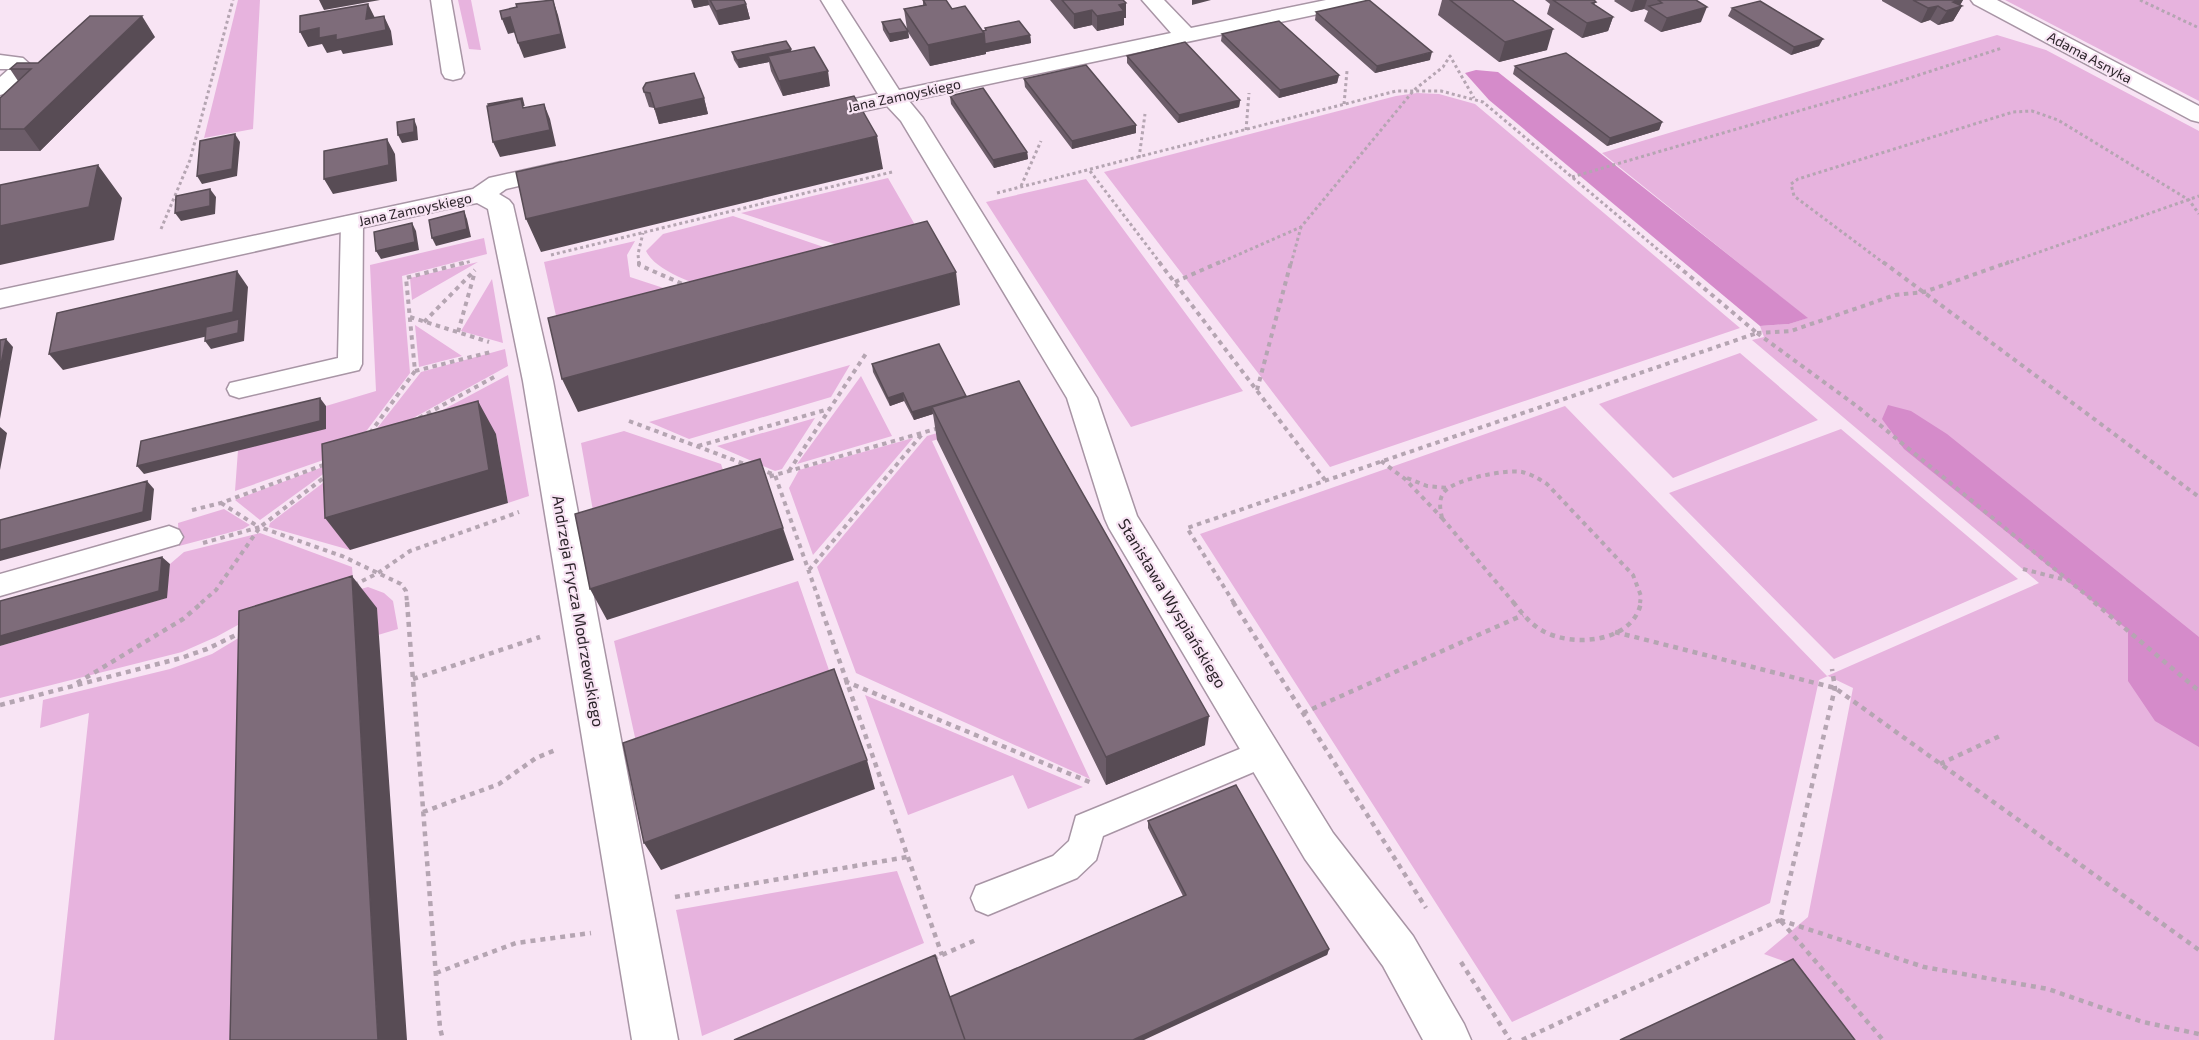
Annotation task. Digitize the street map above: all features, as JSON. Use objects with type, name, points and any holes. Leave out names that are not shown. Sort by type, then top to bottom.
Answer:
[{"type":"street","points":[[441,0],[453,73]]},
{"type":"street","name":"Stanisława Wyspiańskiego","points":[[831,0],[892,97],[911,118],[1082,398],[1121,519],[1319,846],[1398,951],[1448,1040]]},
{"type":"street","points":[[1152,0],[1185,35]]},
{"type":"street","name":"Jana Zamoyskiego","points":[[796,118],[1356,0]]},
{"type":"street","name":"Adama Asnyka","points":[[1981,0],[2199,115]]},
{"type":"street","points":[[0,62],[15,63],[22,67],[20,72],[0,88]]},
{"type":"street","name":"Jana Zamoyskiego","points":[[0,299],[481,195],[498,183],[579,165]]},
{"type":"street","name":"Andrzeja Frycza Modrzewskiego","points":[[481,195],[500,205],[538,381],[655,1040]]},
{"type":"lane","points":[[239,389],[350,363],[352,222]]},
{"type":"lane","points":[[0,585],[169,537]]},
{"type":"lane","points":[[988,898],[1065,867],[1084,849],[1088,827],[1264,753]]},
{"type":"path","points":[[161,230],[190,160],[233,0]]},
{"type":"path","points":[[2140,0],[2199,28]]},
{"type":"path","points":[[1572,177],[1891,84],[2004,48]]},
{"type":"path","points":[[1257,390],[1301,227],[1414,90],[1443,67],[1450,56],[1475,99]]},
{"type":"path","points":[[1344,104],[1347,71]]},
{"type":"path","points":[[987,195],[1090,171],[1396,91],[1449,92],[1483,102],[1757,333],[1858,406],[2069,580],[2199,691]]},
{"type":"path","points":[[1246,130],[1249,93]]},
{"type":"path","points":[[2199,214],[2189,200],[2058,120],[2041,113],[2025,111],[2013,112],[1798,179],[1791,184],[1794,196],[2199,497]]},
{"type":"path","points":[[1139,158],[1145,114]]},
{"type":"path","points":[[1021,187],[1041,141]]},
{"type":"path","points":[[1090,171],[1325,480]]},
{"type":"path","points":[[546,256],[892,172]]},
{"type":"path","points":[[1428,911],[1187,528],[1757,333],[1791,331],[1895,295],[1924,292],[2199,196]]},
{"type":"path","points":[[1175,282],[1301,227]]},
{"type":"path","points":[[643,233],[638,254],[639,265],[691,287]]},
{"type":"path","points":[[415,372],[406,278],[480,258]]},
{"type":"path","points":[[424,322],[476,270],[458,332]]},
{"type":"path","points":[[410,317],[497,344]]},
{"type":"path","points":[[369,435],[415,372],[495,351]]},
{"type":"path","points":[[788,471],[867,352]]},
{"type":"path","points":[[418,418],[502,373]]},
{"type":"path","points":[[698,446],[830,408]]},
{"type":"path","points":[[629,421],[776,475]]},
{"type":"path","points":[[753,482],[945,426]]},
{"type":"path","points":[[809,570],[924,432]]},
{"type":"path","points":[[333,461],[221,502],[260,527],[342,556],[401,584],[406,591],[440,1028],[443,1040]]},
{"type":"path","points":[[1380,461],[1423,485],[1439,489],[1508,469],[1534,476],[1547,484],[1633,575],[1643,594],[1641,609],[1630,625],[1593,639],[1561,639],[1533,626],[1421,494],[1399,473]]},
{"type":"path","points":[[72,686],[183,620],[216,590],[260,527],[330,473]]},
{"type":"path","points":[[776,475],[942,955],[931,960]]},
{"type":"path","points":[[1442,519],[1440,501],[1442,494],[1448,488]]},
{"type":"path","points":[[347,587],[378,573],[410,550],[559,498]]},
{"type":"path","points":[[169,537],[169,552],[260,527]]},
{"type":"path","points":[[2023,569],[2069,580]]},
{"type":"path","points":[[1303,713],[1523,615]]},
{"type":"path","points":[[413,680],[581,623]]},
{"type":"path","points":[[0,705],[181,658],[207,649],[250,628]]},
{"type":"path","points":[[1615,632],[1835,688],[2199,950]]},
{"type":"path","points":[[1780,920],[1835,688],[1832,669]]},
{"type":"path","points":[[825,689],[847,682],[1095,785]]},
{"type":"path","points":[[423,812],[499,784],[536,758],[601,732]]},
{"type":"path","points":[[1940,764],[2002,735]]},
{"type":"path","points":[[670,898],[908,856]]},
{"type":"path","points":[[1780,920],[1884,1040]]},
{"type":"path","points":[[1522,1040],[1780,920],[1924,967],[2048,989],[2143,1022],[2199,1034]]},
{"type":"path","points":[[436,973],[516,943],[635,927]]},
{"type":"path","points":[[1460,961],[1510,1040]]},
{"type":"shaded area","points":[[238,0],[260,0],[253,129],[204,138]]},
{"type":"shaded area","points":[[458,0],[471,0],[481,50],[469,49]]},
{"type":"shaded area","points":[[2005,0],[2199,0],[2199,101]]},
{"type":"shaded area","points":[[1997,35],[2046,50],[2199,131],[2199,1040],[1856,1040],[1795,965],[1764,954],[1808,917],[1853,688],[1828,676],[1819,680],[1770,903],[1512,1022],[1200,534],[1565,406],[1827,676],[2039,583],[1752,340],[1764,337],[1760,326],[1789,324],[1807,318],[1602,153]]},
{"type":"shaded area","points":[[1476,70],[1498,72],[1808,318],[1789,324],[1760,326],[1489,100],[1465,73]]},
{"type":"shaded area","points":[[1417,93],[1439,94],[1475,104],[1740,328],[1330,467],[1104,172],[1396,96]]},
{"type":"shaded area","points":[[888,178],[926,244],[856,251],[741,213]]},
{"type":"shaded area","points":[[1086,179],[1243,391],[1131,427],[986,202]]},
{"type":"shaded area","points":[[733,216],[847,255],[728,295],[670,273],[652,259],[646,251],[663,234]]},
{"type":"shaded area","points":[[484,238],[487,254],[402,276],[410,373],[352,450],[235,491],[238,450],[326,406],[376,391],[370,265]]},
{"type":"shaded area","points":[[635,241],[627,255],[630,277],[703,301],[561,338],[544,262]]},
{"type":"shaded area","points":[[478,262],[412,300],[410,278]]},
{"type":"shaded area","points":[[492,279],[503,343],[461,331]]},
{"type":"shaded area","points":[[415,325],[462,356],[419,367]]},
{"type":"shaded area","points":[[505,349],[508,366],[364,445],[421,372]]},
{"type":"shaded area","points":[[1740,353],[1818,420],[1673,478],[1599,404]]},
{"type":"shaded area","points":[[850,365],[831,397],[689,439],[649,422]]},
{"type":"shaded area","points":[[508,375],[529,496],[508,503],[496,434],[346,476],[350,550],[269,527],[270,523],[364,452]]},
{"type":"shaded area","points":[[861,376],[892,436],[797,464]]},
{"type":"shaded area","points":[[1888,405],[1911,411],[1947,434],[2199,637],[2199,747],[2155,721],[2128,681],[2128,630],[1904,449],[1882,419]]},
{"type":"shaded area","points":[[1012,411],[1015,416],[932,441],[1090,779],[856,673],[817,567],[927,436]]},
{"type":"shaded area","points":[[815,418],[782,469],[775,471],[717,446]]},
{"type":"shaded area","points":[[1841,429],[2018,579],[1834,659],[1669,493]]},
{"type":"shaded area","points":[[624,431],[721,464],[727,482],[595,522],[581,443]]},
{"type":"shaded area","points":[[913,438],[813,555],[789,488],[799,470]]},
{"type":"shaded area","points":[[344,459],[260,520],[235,500]]},
{"type":"shaded area","points":[[224,509],[250,525],[243,529],[179,546],[178,523]]},
{"type":"shaded area","points":[[260,533],[352,567],[353,580],[256,615],[182,652],[0,698],[0,646],[166,598],[170,564],[184,552]]},
{"type":"shaded area","points":[[798,581],[830,673],[636,742],[614,641]]},
{"type":"shaded area","points":[[368,587],[384,593],[393,601],[398,629],[378,635],[377,608],[267,1040],[54,1040],[89,713],[40,728],[43,700],[170,669],[212,654],[260,625],[305,605]]},
{"type":"shaded area","points":[[865,695],[1083,787],[1028,809],[1013,775],[908,815]]},
{"type":"shaded area","points":[[897,871],[924,943],[702,1036],[676,910]]},
{"type":"building","points":[[553,0],[561,34],[518,43],[510,17],[502,19],[500,11],[517,7],[516,4]]},
{"type":"building","points":[[710,0],[744,0],[746,4],[716,11]]},
{"type":"building","points":[[923,0],[946,0],[952,9],[965,6],[984,33],[928,45],[904,9],[926,5]]},
{"type":"building","points":[[1062,0],[1123,0],[1126,3],[1119,5],[1124,11],[1097,16],[1092,10],[1074,14]]},
{"type":"building","points":[[1369,0],[1432,52],[1377,66],[1316,12]]},
{"type":"building","points":[[1450,0],[1512,0],[1553,29],[1505,42]]},
{"type":"building","points":[[1553,0],[1594,0],[1596,2],[1592,3],[1613,17],[1587,23]]},
{"type":"building","points":[[1658,0],[1696,0],[1707,7],[1667,18],[1649,6],[1662,3]]},
{"type":"building","points":[[1913,0],[1959,0],[1953,2],[1962,6],[1946,11],[1938,6],[1928,8]]},
{"type":"building","points":[[1760,1],[1823,39],[1794,47],[1732,8]]},
{"type":"building","points":[[368,4],[366,19],[384,16],[386,30],[336,40],[336,35],[319,38],[319,28],[300,32],[300,16]]},
{"type":"building","points":[[90,16],[142,16],[24,129],[0,129],[0,98],[31,69],[10,69],[17,63],[38,63]]},
{"type":"building","points":[[900,19],[908,31],[889,34],[882,22]]},
{"type":"building","points":[[1019,21],[1030,35],[985,44],[983,31],[986,30],[985,28]]},
{"type":"building","points":[[1279,21],[1339,75],[1280,90],[1222,34]]},
{"type":"building","points":[[786,41],[791,49],[737,60],[732,52]]},
{"type":"building","points":[[1185,42],[1240,100],[1179,115],[1127,56]]},
{"type":"building","points":[[814,47],[828,71],[779,81],[768,56]]},
{"type":"building","points":[[1566,53],[1662,122],[1610,138],[1515,66]]},
{"type":"building","points":[[1086,65],[1136,125],[1072,141],[1024,79]]},
{"type":"building","points":[[694,73],[704,98],[655,109],[650,93],[644,92],[643,88],[646,83]]},
{"type":"building","points":[[983,88],[1027,152],[993,160],[950,96]]},
{"type":"building","points":[[854,96],[877,136],[526,219],[516,172]]},
{"type":"building","points":[[522,98],[524,106],[521,99],[489,106],[488,104]]},
{"type":"building","points":[[521,99],[523,108],[544,104],[550,130],[493,142],[487,106]]},
{"type":"building","points":[[414,119],[414,132],[398,135],[397,122]]},
{"type":"building","points":[[235,134],[232,169],[197,176],[200,141]]},
{"type":"building","points":[[387,139],[389,165],[324,179],[324,151]]},
{"type":"building","points":[[98,165],[89,207],[0,226],[0,185]]},
{"type":"building","points":[[210,189],[210,206],[175,213],[176,196]]},
{"type":"building","points":[[464,211],[467,229],[432,238],[429,220]]},
{"type":"building","points":[[927,221],[956,272],[562,379],[548,318]]},
{"type":"building","points":[[412,223],[415,242],[376,251],[374,232]]},
{"type":"building","points":[[237,271],[233,312],[49,354],[57,313]]},
{"type":"building","points":[[239,319],[238,333],[205,341],[206,327]]},
{"type":"building","points":[[6,339],[0,369],[0,340]]},
{"type":"building","points":[[939,344],[966,396],[912,412],[903,393],[888,398],[872,364]]},
{"type":"building","points":[[1019,381],[1209,716],[1106,757],[932,407]]},
{"type":"building","points":[[320,398],[320,421],[137,466],[141,441]]},
{"type":"building","points":[[478,401],[489,470],[325,518],[322,444]]},
{"type":"building","points":[[760,459],[783,528],[590,589],[575,514]]},
{"type":"building","points":[[147,481],[143,512],[0,550],[0,520]]},
{"type":"building","points":[[162,557],[159,591],[0,636],[0,601]]},
{"type":"building","points":[[352,576],[378,1040],[230,1040],[239,611]]},
{"type":"building","points":[[834,669],[867,760],[644,843],[623,743]]},
{"type":"building","points":[[1236,785],[1329,949],[1133,1040],[965,1040],[950,997],[1186,895],[1148,821]]},
{"type":"building","points":[[935,955],[965,1040],[734,1040]]},
{"type":"building","points":[[1793,959],[1855,1040],[1620,1040]]}]
